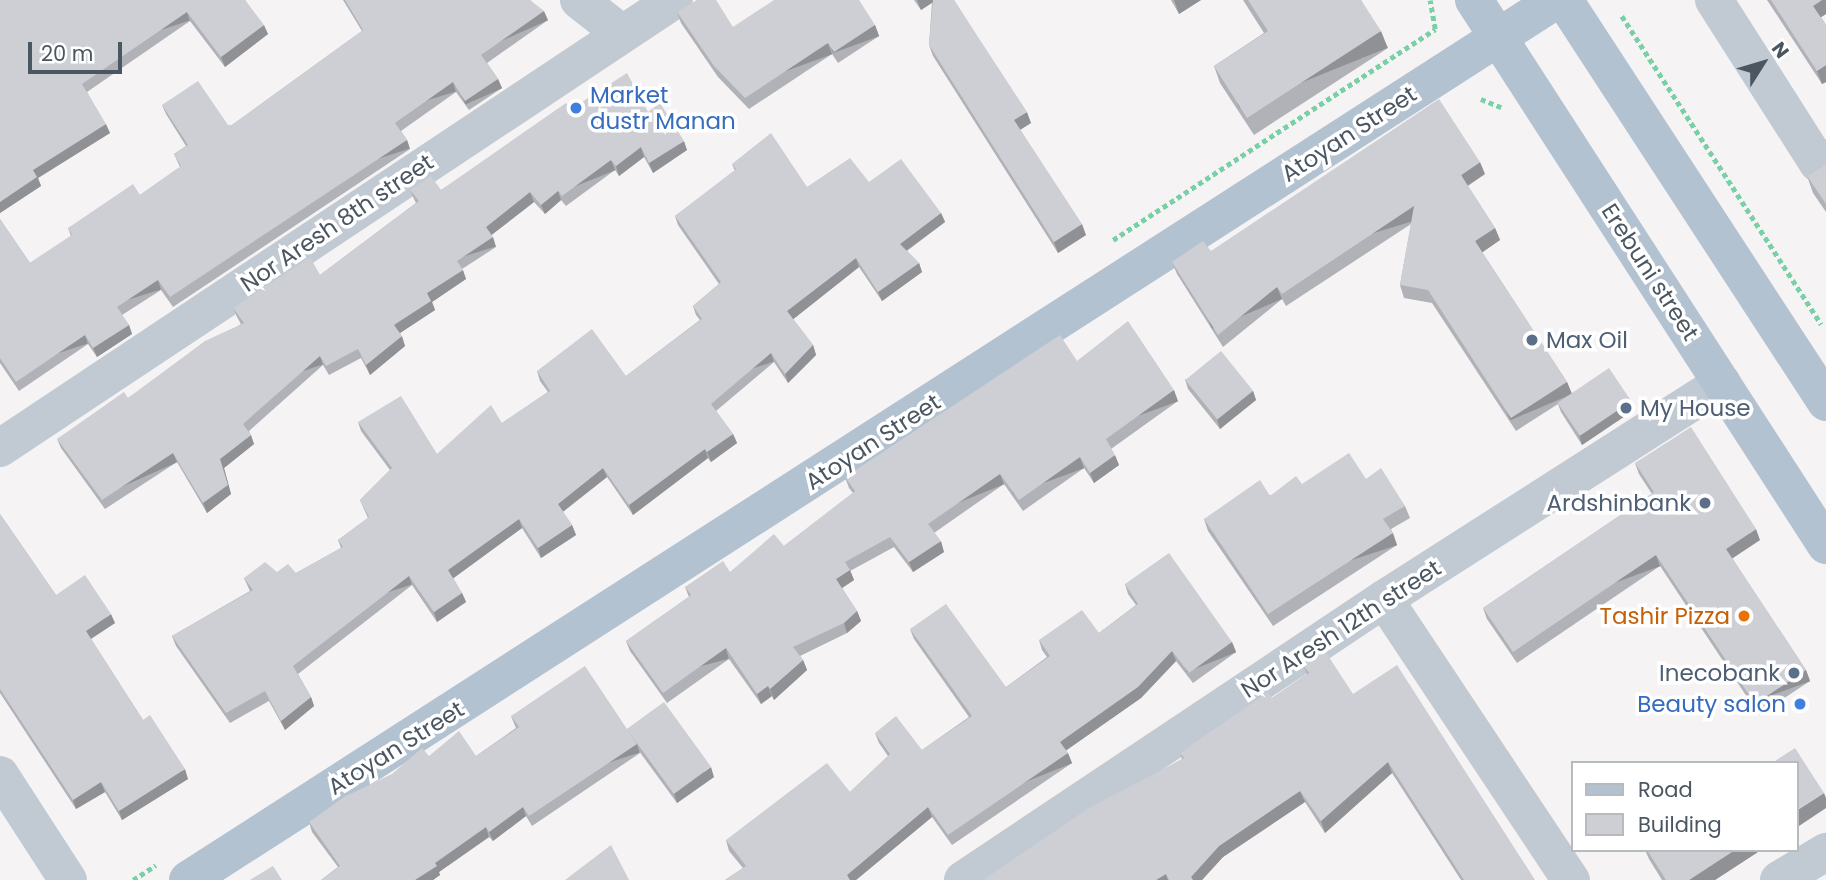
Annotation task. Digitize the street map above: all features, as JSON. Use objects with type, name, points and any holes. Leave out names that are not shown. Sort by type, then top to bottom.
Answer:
[{"type":"main road","name":"Erebuni street","points":[[1474,0],[1826,545]]},
{"type":"main road","name":"Atoyan Street","points":[[188,880],[1556,0]]},
{"type":"main road","points":[[1564,0],[1826,402]]},
{"type":"street","points":[[579,0],[621,33]]},
{"type":"street","name":"Nor Aresh 8th street","points":[[0,448],[674,0]]},
{"type":"street","points":[[1714,0],[1818,163],[1826,158]]},
{"type":"street","name":"Nor Aresh 12th street","points":[[963,880],[1384,599],[1722,383]]},
{"type":"street","points":[[1384,599],[1571,880]]},
{"type":"street","points":[[0,775],[68,880]]},
{"type":"street","points":[[1779,880],[1826,852]]},
{"type":"path","points":[[1622,16],[1826,332]]},
{"type":"path","points":[[1481,99],[1505,108]]},
{"type":"building","points":[[0,0],[245,0],[264,25],[221,57],[187,12],[82,84],[106,124],[33,170],[37,177],[0,202]]},
{"type":"building","points":[[345,0],[530,0],[544,11],[481,55],[498,79],[465,101],[453,82],[395,123],[407,140],[170,297],[158,280],[117,307],[129,325],[93,348],[85,335],[16,382],[0,358],[0,219],[30,263],[72,235],[68,228],[133,184],[140,195],[181,166],[174,154],[188,145],[162,105],[198,81],[228,125],[232,125],[363,30]]},
{"type":"building","points":[[697,0],[716,0],[733,27],[774,0],[859,0],[875,25],[834,52],[828,43],[745,98],[714,66],[677,12]]},
{"type":"building","points":[[933,0],[954,0],[1027,112],[1014,120],[1082,224],[1054,242],[929,45]]},
{"type":"building","points":[[1248,0],[1361,0],[1381,31],[1247,118],[1214,66],[1268,31]]},
{"type":"building","points":[[1771,0],[1822,0],[1813,6],[1826,25],[1826,65],[1817,71]]},
{"type":"building","points":[[627,73],[648,112],[660,103],[684,141],[649,163],[641,147],[616,166],[611,160],[562,196],[558,191],[541,205],[530,192],[486,227],[493,237],[457,261],[463,270],[427,293],[431,301],[394,325],[402,336],[366,365],[358,349],[326,366],[320,356],[243,424],[251,435],[220,459],[228,485],[203,503],[173,453],[102,500],[57,439],[124,392],[128,398],[205,341],[244,323],[233,308],[310,257],[320,275],[419,201],[410,190],[431,176],[441,190],[566,103],[571,109]]},
{"type":"building","points":[[1439,99],[1480,162],[1461,175],[1495,228],[1475,241],[1567,382],[1511,418],[1428,290],[1400,285],[1414,206],[1282,294],[1277,287],[1218,335],[1172,262],[1203,241],[1211,251]]},
{"type":"building","points":[[771,133],[807,187],[850,158],[869,182],[901,159],[941,213],[900,244],[919,263],[878,292],[856,258],[787,311],[813,345],[785,374],[771,353],[711,404],[733,434],[707,452],[705,449],[629,505],[603,468],[558,504],[572,525],[538,548],[519,519],[448,570],[462,593],[434,612],[409,576],[293,666],[311,697],[281,721],[265,691],[226,713],[172,636],[253,590],[244,578],[265,562],[277,572],[288,564],[296,573],[343,547],[338,540],[369,517],[360,500],[392,468],[358,422],[401,396],[437,454],[491,405],[502,423],[550,391],[537,371],[592,329],[626,376],[702,319],[693,306],[721,282],[675,216],[736,169],[732,164]]},
{"type":"building","points":[[1826,164],[1826,204],[1807,176]]},
{"type":"building","points":[[1128,321],[1174,390],[1106,439],[1115,455],[1090,473],[1080,457],[1019,500],[1000,474],[928,524],[941,541],[909,562],[890,537],[845,562],[850,570],[836,579],[857,611],[844,623],[793,647],[803,660],[770,689],[768,686],[757,694],[726,648],[663,693],[626,641],[691,595],[685,587],[723,561],[730,572],[774,534],[784,546],[855,491],[845,477],[1060,335],[1077,361]]},
{"type":"building","points":[[1221,351],[1253,391],[1217,420],[1185,380]]},
{"type":"building","points":[[1609,368],[1631,401],[1580,436],[1558,403]]},
{"type":"building","points":[[1691,427],[1756,529],[1726,549],[1806,670],[1755,704],[1656,555],[1513,652],[1483,608],[1654,492],[1635,463]]},
{"type":"building","points":[[1349,453],[1366,479],[1381,468],[1405,506],[1383,519],[1393,533],[1268,614],[1204,519],[1260,480],[1270,496],[1296,476],[1302,484]]},
{"type":"building","points":[[0,514],[56,595],[85,575],[111,614],[86,631],[143,720],[150,715],[185,769],[119,811],[101,782],[73,800],[0,689]]},
{"type":"building","points":[[1169,553],[1232,642],[1189,673],[1172,651],[1138,687],[1060,742],[1068,753],[948,835],[928,807],[847,875],[850,880],[725,880],[746,866],[726,840],[827,763],[850,792],[890,754],[875,733],[896,716],[922,750],[972,716],[910,629],[946,604],[1006,687],[1050,656],[1039,640],[1082,610],[1099,633],[1138,604],[1125,584]]},
{"type":"building","points":[[1325,651],[1353,694],[1397,665],[1535,880],[1464,880],[1388,762],[1321,821],[1300,791],[1219,846],[1191,877],[1193,880],[1169,880],[1166,874],[1156,880],[983,880],[1089,808],[1184,758],[1180,753],[1268,692],[1272,698],[1309,673],[1303,665]]},
{"type":"building","points":[[585,666],[637,744],[529,816],[523,807],[489,832],[486,827],[415,880],[321,880],[340,866],[309,822],[344,797],[392,774],[422,748],[429,756],[459,731],[476,756],[519,727],[511,716]]},
{"type":"building","points":[[664,702],[711,767],[674,794],[627,729]]},
{"type":"building","points":[[1795,748],[1824,793],[1798,810],[1798,761],[1775,761]]},
{"type":"building","points":[[611,845],[629,880],[565,880]]},
{"type":"building","points":[[1648,852],[1732,852],[1689,880],[1666,880]]},
{"type":"building","points":[[273,866],[282,880],[250,880]]},
{"type":"place","name":"Market dustr Manan","points":[[576,108]]},
{"type":"place","name":"Max Oil","points":[[1532,340]]},
{"type":"place","name":"My House","points":[[1626,408]]},
{"type":"place","name":"Ardshinbank","points":[[1705,503]]},
{"type":"place","name":"Tashir Pizza","points":[[1744,616]]},
{"type":"place","name":"Inecobank","points":[[1794,673]]},
{"type":"place","name":"Beauty salon","points":[[1800,704]]}]
